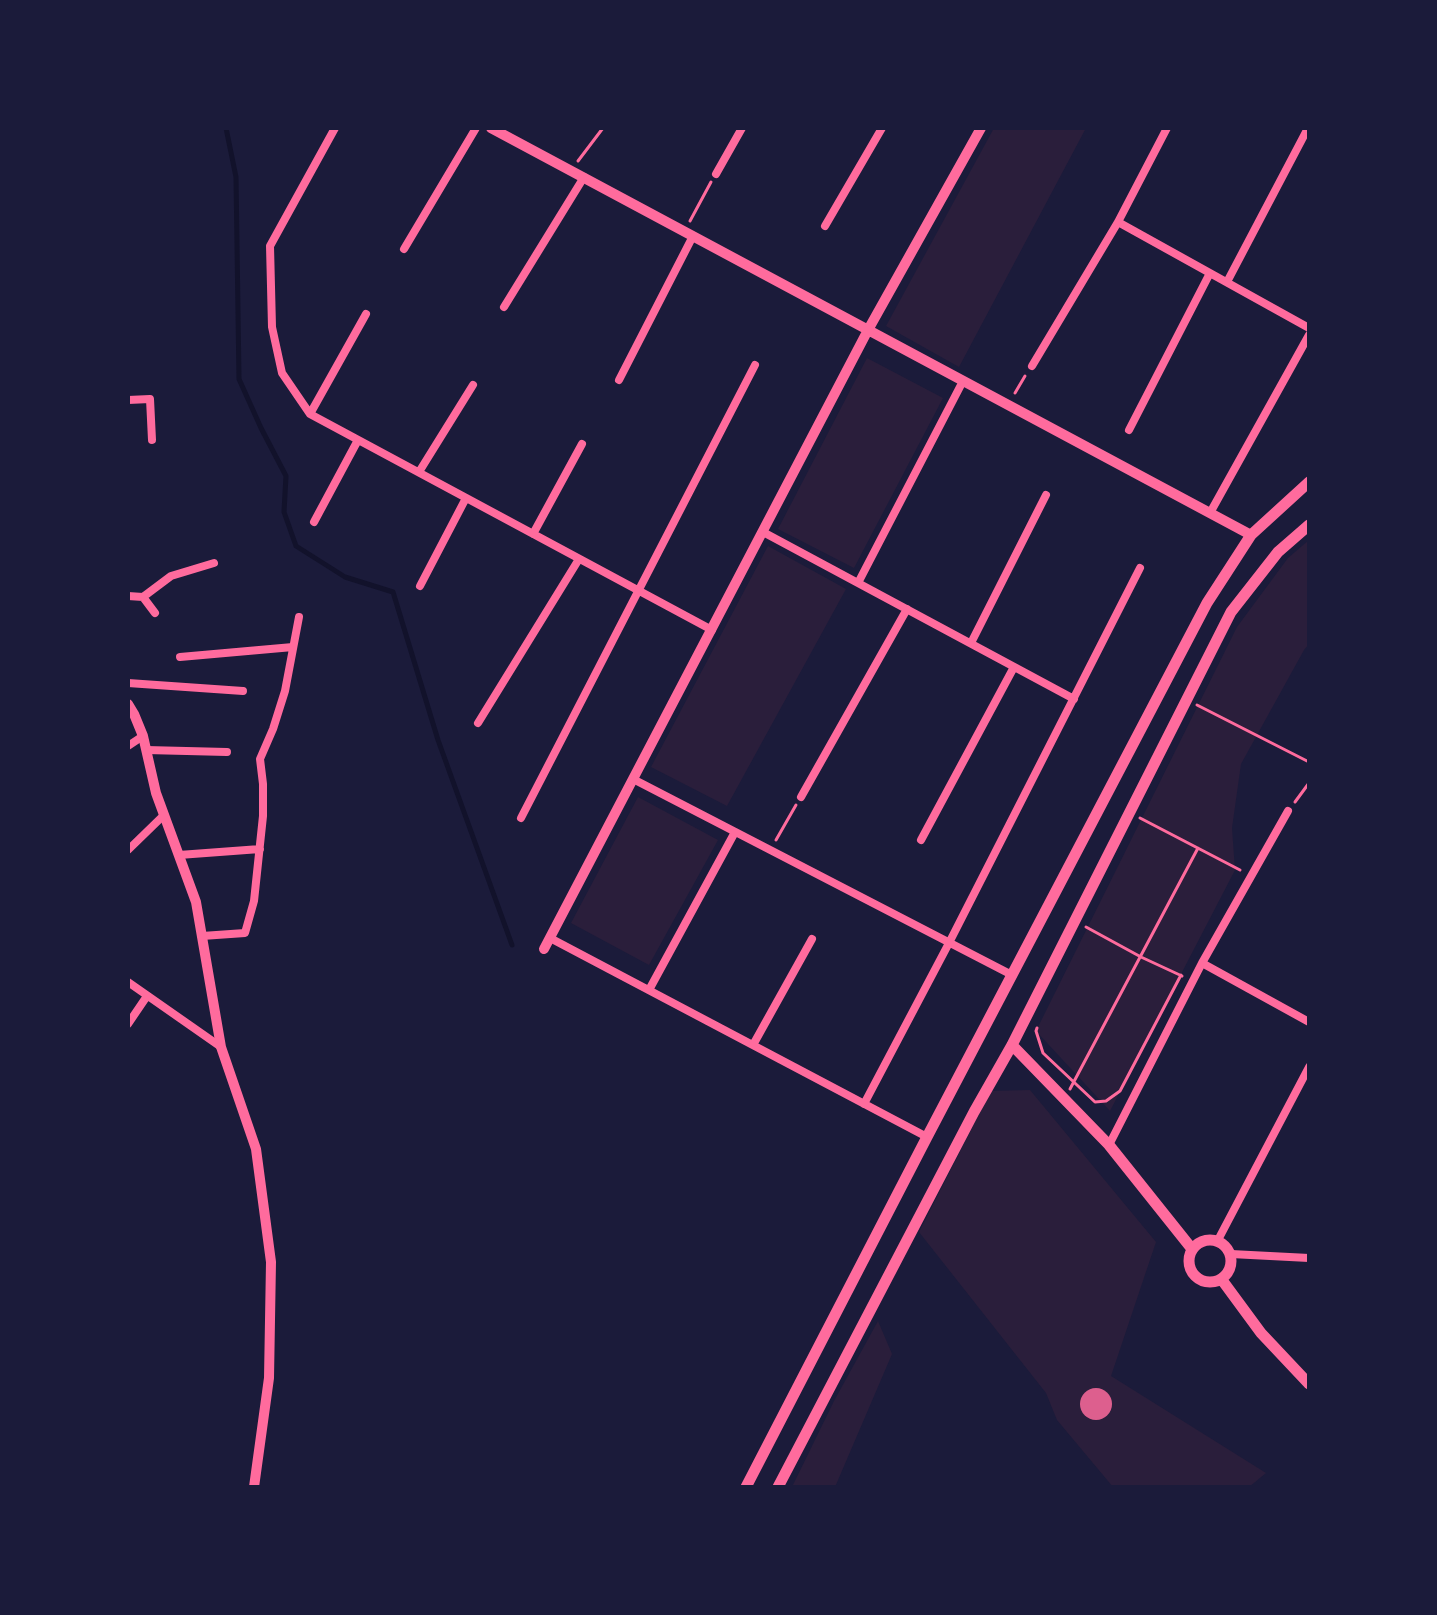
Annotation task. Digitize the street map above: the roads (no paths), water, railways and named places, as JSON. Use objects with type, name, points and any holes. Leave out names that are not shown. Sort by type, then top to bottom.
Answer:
[{"type":"main road","points":[[746,1487],[1207,603],[1251,535],[1309,482]]},
{"type":"main road","points":[[778,1487],[1012,1045],[1231,612],[1278,552],[1309,525]]},
{"type":"main road","points":[[1012,1045],[1109,1145],[1192,1249]]},
{"type":"main road","points":[[1218,1240],[1231,1254],[1229,1273],[1222,1280],[1203,1281],[1194,1276],[1190,1267],[1192,1249],[1199,1242],[1218,1240]]},
{"type":"main road","points":[[1222,1280],[1261,1333],[1309,1384]]},
{"type":"street","points":[[335,128],[270,246],[272,327],[282,373],[310,414],[712,630]]},
{"type":"street","points":[[404,249],[476,128]]},
{"type":"street","points":[[491,128],[1251,535]]},
{"type":"street","points":[[716,174],[742,128]]},
{"type":"street","points":[[825,226],[882,128]]},
{"type":"street","points":[[544,949],[868,330],[981,128]]},
{"type":"street","points":[[1032,366],[1118,222],[1167,128]]},
{"type":"street","points":[[1227,282],[1308,128]]},
{"type":"street","points":[[504,307],[584,177]]},
{"type":"street","points":[[1118,222],[1309,328]]},
{"type":"street","points":[[619,380],[688,234]]},
{"type":"street","points":[[1129,430],[1210,273]]},
{"type":"street","points":[[310,414],[366,314]]},
{"type":"street","points":[[1210,513],[1309,335]]},
{"type":"street","points":[[521,818],[755,365]]},
{"type":"street","points":[[858,583],[963,381]]},
{"type":"street","points":[[419,472],[473,385]]},
{"type":"street","points":[[128,400],[150,399],[152,440]]},
{"type":"street","points":[[314,522],[358,440]]},
{"type":"street","points":[[533,534],[582,444]]},
{"type":"street","points":[[971,643],[1046,495]]},
{"type":"street","points":[[420,586],[466,498]]},
{"type":"street","points":[[763,532],[1074,699]]},
{"type":"street","points":[[478,723],[579,559]]},
{"type":"street","points":[[128,596],[143,597],[171,576],[214,563]]},
{"type":"street","points":[[864,1104],[1140,568]]},
{"type":"street","points":[[143,597],[155,613]]},
{"type":"street","points":[[801,797],[907,609]]},
{"type":"street","points":[[202,936],[245,933],[254,901],[260,849],[263,795],[260,759],[285,691],[299,617]]},
{"type":"street","points":[[180,657],[293,647]]},
{"type":"street","points":[[921,840],[1014,667]]},
{"type":"street","points":[[128,683],[243,691]]},
{"type":"street","points":[[128,704],[143,736],[156,793],[196,902],[221,1047],[256,1149],[271,1262],[269,1378],[254,1487]]},
{"type":"street","points":[[128,746],[143,736]]},
{"type":"street","points":[[146,750],[227,752]]},
{"type":"street","points":[[633,779],[1012,975]]},
{"type":"street","points":[[1109,1145],[1202,963],[1288,811]]},
{"type":"street","points":[[128,850],[164,815]]},
{"type":"street","points":[[649,990],[735,832]]},
{"type":"street","points":[[179,855],[260,849]]},
{"type":"street","points":[[550,938],[927,1137]]},
{"type":"street","points":[[753,1045],[812,939]]},
{"type":"street","points":[[1202,963],[1309,1022]]},
{"type":"street","points":[[128,982],[221,1047]]},
{"type":"street","points":[[128,1024],[147,996]]},
{"type":"street","points":[[1218,1240],[1309,1067]]},
{"type":"street","points":[[1231,1254],[1309,1258]]},
{"type":"waterway","points":[[226,128],[236,177],[239,379],[286,476],[284,512],[296,546],[345,577],[393,592],[438,740],[512,945]]}]
